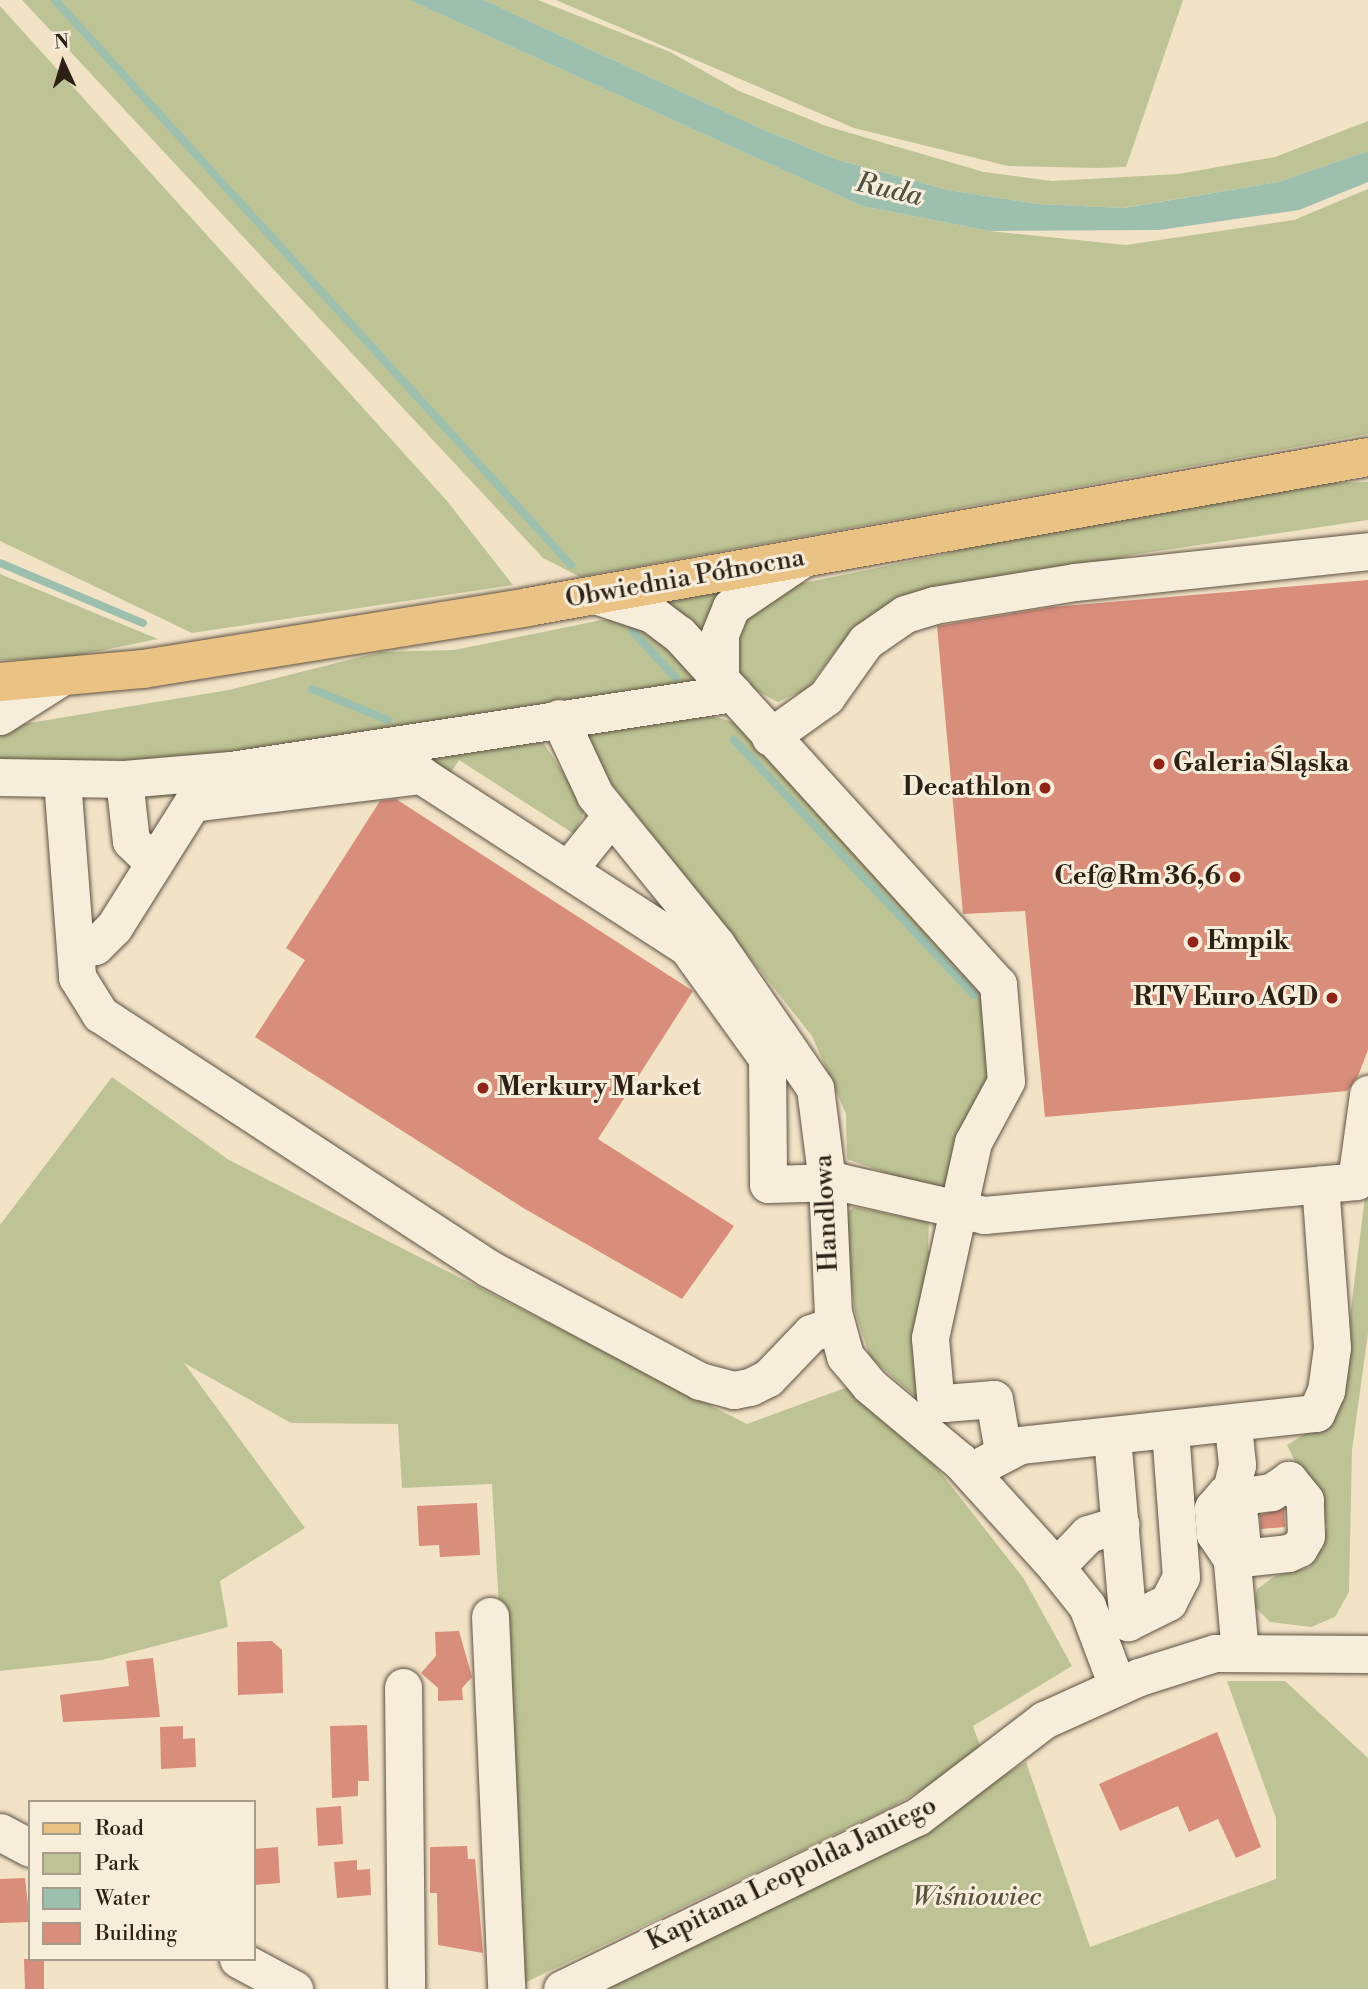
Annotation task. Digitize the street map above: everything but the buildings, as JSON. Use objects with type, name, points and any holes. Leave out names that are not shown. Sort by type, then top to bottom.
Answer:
[{"type":"main road","name":"Obwiednia Północna","points":[[0,682],[58,679],[595,595],[1368,457]]},
{"type":"street","points":[[770,737],[826,696],[866,641],[905,614],[933,605],[1368,551]]},
{"type":"street","points":[[726,684],[720,634],[731,607],[806,557]]},
{"type":"street","points":[[595,595],[667,624],[726,684],[770,737],[998,984],[1006,1081],[973,1142],[931,1324],[935,1395],[944,1403],[995,1399],[1003,1451]]},
{"type":"street","points":[[0,716],[58,679]]},
{"type":"street","points":[[0,777],[124,779],[231,770],[559,718],[726,684]]},
{"type":"street","name":"Handlowa","points":[[559,718],[574,760],[611,816],[797,1055],[820,1105],[834,1325],[858,1374],[972,1474],[1056,1567],[1087,1606],[1117,1686]]},
{"type":"street","points":[[76,950],[103,940],[192,803],[416,775],[570,867],[687,947],[763,1050],[771,1083],[768,1184],[827,1182],[984,1214],[1356,1181],[1368,1094]]},
{"type":"street","points":[[124,779],[131,841],[155,863]]},
{"type":"street","points":[[62,780],[82,993],[100,1014],[488,1268],[700,1381],[734,1390],[750,1387],[768,1378],[811,1333],[834,1325]]},
{"type":"street","points":[[570,867],[611,816]]},
{"type":"street","points":[[972,1474],[1003,1451],[1287,1420],[1316,1413],[1326,1391],[1332,1324],[1320,1184]]},
{"type":"street","points":[[1240,1652],[1256,1556],[1258,1489],[1287,1420]]},
{"type":"street","points":[[1233,1426],[1237,1465],[1258,1489],[1305,1500],[1307,1525],[1304,1542],[1256,1556]]},
{"type":"street","points":[[1112,1437],[1128,1622],[1168,1602],[1181,1577],[1170,1431]]},
{"type":"street","points":[[1056,1567],[1088,1534],[1120,1524]]},
{"type":"street","points":[[490,1616],[506,1989]]},
{"type":"street","name":"Kapitana Leopolda Janiego","points":[[562,1989],[917,1817],[1035,1725],[1117,1686],[1186,1659],[1240,1652],[1368,1654]]},
{"type":"street","points":[[404,1687],[406,1989]]},
{"type":"street","points":[[0,1832],[28,1847]]},
{"type":"street","points":[[241,1971],[293,1989]]},
{"type":"green space","points":[[22,0],[409,0],[862,206],[989,231],[1126,245],[1294,220],[1368,189],[1368,434],[580,577],[543,558]]},
{"type":"green space","points":[[484,0],[538,0],[670,52],[739,91],[826,126],[984,172],[1052,181],[1178,174],[1275,157],[1368,121],[1368,151],[1278,182],[1123,208],[1038,204],[948,190],[838,160],[762,129]]},
{"type":"green space","points":[[556,0],[1183,0],[1126,167],[1097,168],[1008,166],[854,128]]},
{"type":"green space","points":[[0,6],[447,501],[513,585],[192,633],[0,541]]},
{"type":"green space","points":[[1368,482],[1368,520],[1131,555],[875,619],[839,646],[807,689],[778,702],[732,678],[738,618],[779,588],[945,554],[1023,530],[1303,484]]},
{"type":"green space","points":[[0,574],[158,639],[60,659],[0,660]]},
{"type":"green space","points":[[722,591],[703,636],[667,601]]},
{"type":"green space","points":[[602,620],[640,621],[703,683],[136,768],[0,763],[0,733],[23,724],[229,690],[380,652],[454,650]]},
{"type":"green space","points":[[694,711],[751,727],[986,983],[997,1071],[956,1178],[940,1192],[847,1159],[846,1114],[812,1036],[603,773],[584,739],[604,724]]},
{"type":"green space","points":[[541,739],[586,808],[574,834],[459,760],[448,777],[418,765],[150,799],[149,791]]},
{"type":"green space","points":[[112,1077],[229,1160],[747,1424],[853,1385],[916,1441],[1024,1579],[1072,1666],[973,1726],[983,1754],[890,1808],[520,1985],[492,1484],[402,1488],[398,1424],[291,1423],[184,1363],[305,1528],[220,1581],[228,1627],[102,1660],[0,1671],[0,1225]]},
{"type":"green space","points":[[1368,1173],[1368,1333],[1352,1450],[1349,1592],[1335,1617],[1311,1627],[1270,1622],[1254,1606],[1257,1589],[1275,1576],[1310,1567],[1327,1527],[1287,1445],[1338,1413]]},
{"type":"green space","points":[[854,1207],[929,1222],[928,1250],[935,1253],[924,1404],[870,1357],[855,1311],[848,1260],[845,1214]]},
{"type":"green space","name":"Wiśniowiec","points":[[1227,1681],[1285,1681],[1368,1758],[1368,1989],[606,1989],[827,1879],[1026,1762],[1090,1947],[1276,1879],[1276,1818]]},
{"type":"water","name":"Ruda","points":[[409,0],[484,0],[762,129],[838,160],[948,190],[1038,204],[1124,208],[1278,182],[1368,151],[1368,182],[1299,210],[1159,230],[989,231],[862,206]]},
{"type":"waterway","points":[[55,0],[571,565]]},
{"type":"waterway","points":[[0,563],[143,623]]},
{"type":"waterway","points":[[632,631],[676,678]]},
{"type":"waterway","points":[[312,689],[388,720]]},
{"type":"waterway","points":[[734,740],[974,995]]},
{"type":"place","name":"Galeria Śląska","points":[[1159,764]]},
{"type":"place","name":"Decathlon","points":[[1045,788]]},
{"type":"place","name":"Cef@Rm 36,6","points":[[1235,877]]},
{"type":"place","name":"Empik","points":[[1193,942]]},
{"type":"place","name":"RTV Euro AGD","points":[[1332,998]]},
{"type":"place","name":"Merkury Market","points":[[483,1088]]}]
